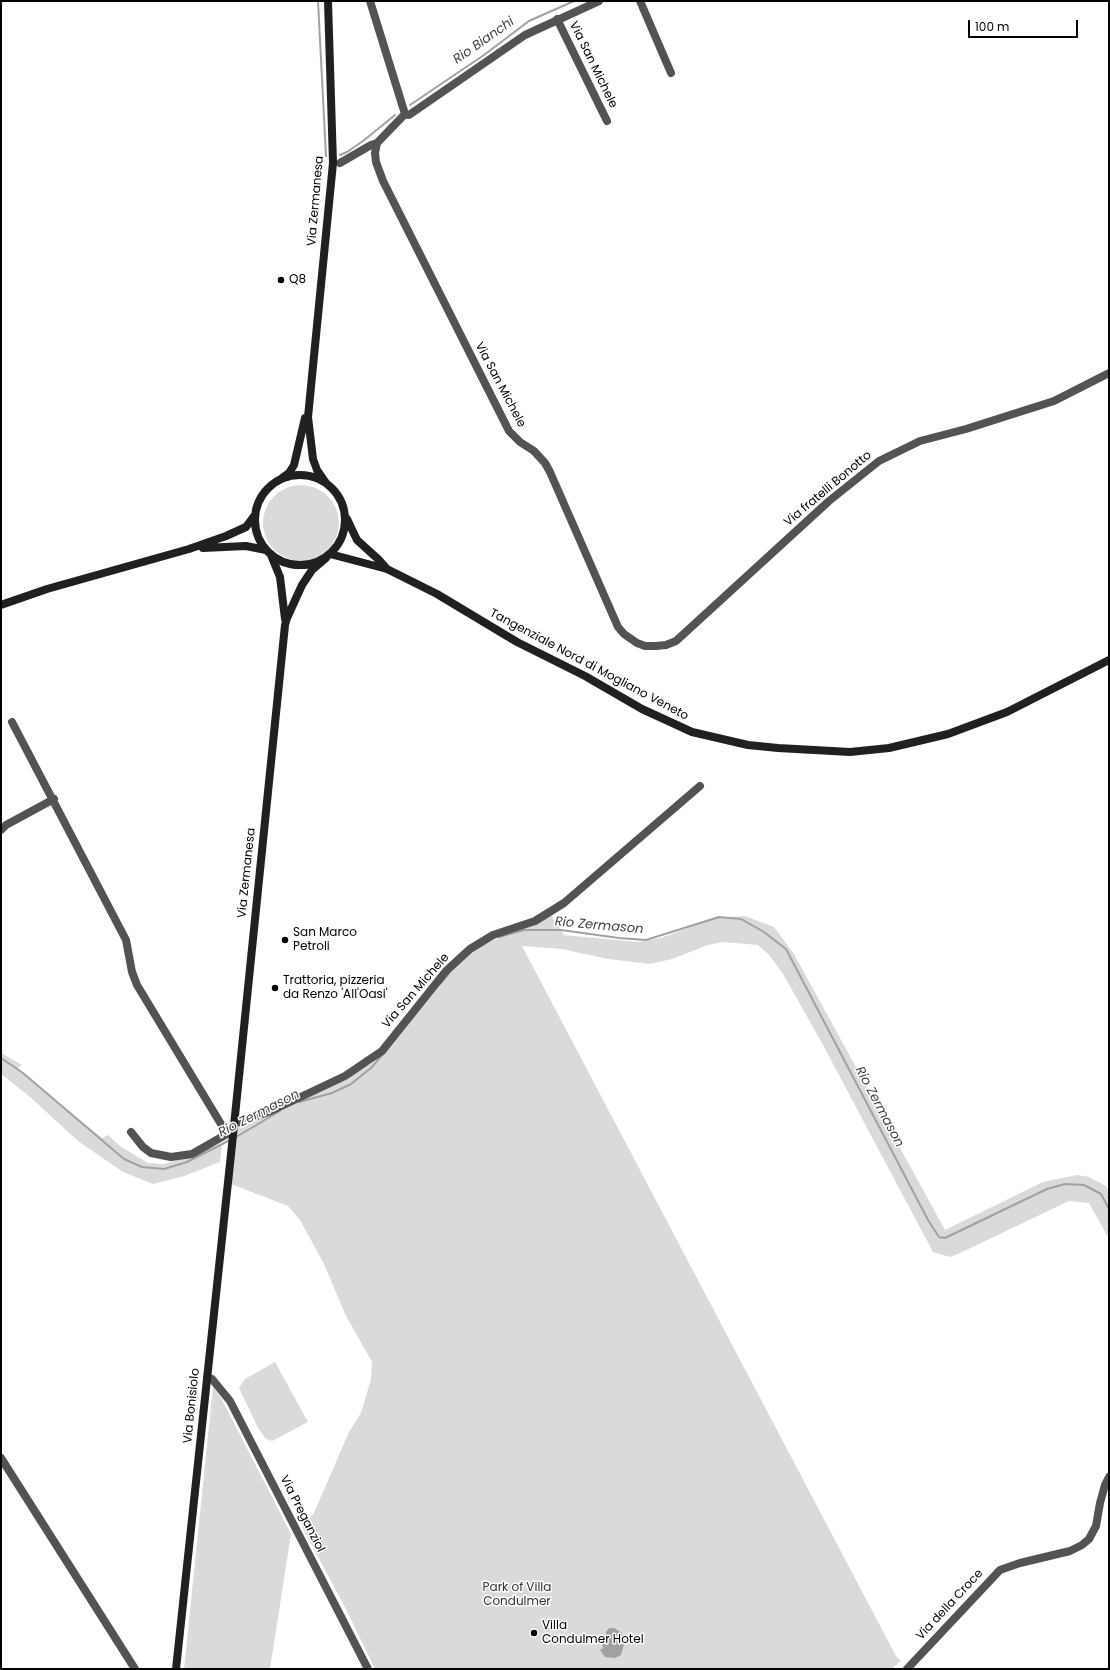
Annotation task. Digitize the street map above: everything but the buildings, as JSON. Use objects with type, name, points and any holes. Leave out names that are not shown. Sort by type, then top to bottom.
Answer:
[{"type":"main road","name":"Via Zermanesa","points":[[232,1145],[286,618],[302,585],[312,570],[337,546],[345,527],[345,516],[342,504],[336,492],[326,483],[317,470],[311,452],[308,417],[308,403],[332,163],[328,1]]},
{"type":"main road","name":"Via Zermanesa","points":[[285,625],[285,611],[280,577],[268,552],[259,539],[255,526],[256,512],[263,495],[289,473],[294,465],[308,403]]},
{"type":"main road","name":"Via Zermanesa","points":[[277,482],[289,477],[302,475],[326,483]]},
{"type":"main road","points":[[1,605],[48,588],[189,549],[242,529],[250,522],[256,512]]},
{"type":"main road","name":"Tangenziale Nord di Mogliano Veneto","points":[[345,516],[356,540],[387,569]]},
{"type":"main road","points":[[189,549],[246,546],[268,552],[283,562],[298,566],[312,564],[328,556]]},
{"type":"main road","name":"Tangenziale Nord di Mogliano Veneto","points":[[328,556],[387,569],[437,594],[517,642],[585,676],[642,709],[692,732],[763,747],[850,752],[889,748],[948,734],[1007,712],[1109,660]]},
{"type":"main road","name":"Via Bonisiolo","points":[[176,1669],[232,1145]]},
{"type":"street","points":[[370,1],[405,114]]},
{"type":"street","name":"Via San Michele","points":[[600,1],[524,34],[409,115],[405,114],[377,144],[375,153],[376,162],[383,181],[509,431],[520,442],[534,451],[550,472],[618,627],[624,634],[637,643]]},
{"type":"street","points":[[640,1],[671,73]]},
{"type":"street","name":"Via San Michele","points":[[557,19],[607,121]]},
{"type":"street","name":"Via San Michele","points":[[340,163],[371,145],[377,144]]},
{"type":"street","name":"Via fratelli Bonotto","points":[[637,643],[645,646],[656,646],[666,645],[676,641],[829,501],[879,461],[920,441],[966,429],[1054,401],[1109,373]]},
{"type":"street","points":[[12,722],[54,799],[126,940],[132,972],[137,985],[227,1134]]},
{"type":"street","name":"Via San Michele","points":[[234,1124],[271,1111],[318,1089],[345,1076],[369,1060],[382,1050],[446,971],[470,949],[493,935],[535,921],[564,903],[700,786]]},
{"type":"street","points":[[1,830],[6,825],[54,799]]},
{"type":"street","name":"Via Zermanesa","points":[[130,1132],[143,1147],[151,1153],[171,1157],[192,1154],[227,1134],[234,1124]]},
{"type":"street","name":"Via Preganziol","points":[[206,1378],[212,1379],[230,1401],[368,1669]]},
{"type":"street","points":[[1,1458],[135,1669]]},
{"type":"street","name":"Via della Croce","points":[[907,1669],[1000,1570],[1020,1563],[1070,1551],[1090,1539],[1096,1526],[1105,1484],[1109,1478]]},
{"type":"green space","points":[[293,485],[309,485],[322,491],[333,502],[339,515],[337,538],[322,555],[309,561],[293,561],[280,555],[265,538],[263,531],[263,515],[269,502],[286,487]]},
{"type":"green space","name":"Park of Villa Condulmer","points":[[551,915],[564,935],[638,942],[661,938],[715,918],[745,916],[774,927],[794,954],[945,1230],[1043,1182],[1077,1175],[1089,1177],[1106,1186],[1109,1192],[1109,1239],[1089,1203],[1069,1201],[950,1257],[933,1252],[823,1045],[783,974],[770,956],[758,945],[723,942],[708,945],[672,959],[650,964],[608,959],[562,949],[522,946],[896,1656],[901,1661],[891,1669],[375,1669],[345,1607],[302,1527],[314,1513],[349,1432],[361,1413],[371,1379],[372,1362],[346,1316],[324,1264],[300,1220],[288,1206],[231,1184],[238,1128],[354,1074],[374,1062],[384,1053],[452,969],[472,951],[514,930]]},
{"type":"green space","points":[[1,1053],[22,1065],[17,1069],[102,1138],[108,1135],[120,1146],[148,1163],[163,1164],[185,1158],[222,1143],[220,1162],[184,1176],[153,1184],[123,1172],[78,1141],[29,1096],[1,1074]]},
{"type":"green space","points":[[275,1362],[308,1422],[272,1441],[266,1439],[258,1428],[239,1388],[245,1379]]},
{"type":"green space","points":[[213,1387],[220,1396],[291,1534],[270,1669],[184,1669]]},
{"type":"shaded area","points":[[609,1628],[614,1628],[622,1633],[625,1641],[621,1655],[615,1658],[605,1657],[600,1650],[603,1648],[601,1641],[606,1637],[606,1632]]},
{"type":"waterway","name":"Rio Bianchi","points":[[318,1],[326,156]]},
{"type":"waterway","name":"Rio Bianchi","points":[[410,105],[484,55],[529,21],[574,1]]},
{"type":"waterway","name":"Rio Bianchi","points":[[340,155],[363,141],[395,115]]},
{"type":"waterway","name":"Rio Zermason","points":[[499,937],[524,930],[561,930],[646,940],[719,917],[741,919],[764,932],[786,949],[928,1220],[939,1237],[945,1238],[1047,1189],[1065,1184],[1084,1185],[1101,1194],[1109,1209]]},
{"type":"waterway","name":"Rio Zermason","points":[[440,984],[450,972]]},
{"type":"waterway","name":"Rio Zermason","points":[[299,1102],[332,1093],[351,1084],[371,1068],[383,1054]]},
{"type":"waterway","name":"Rio Zermason","points":[[1,1058],[23,1073],[124,1159],[142,1167],[164,1169],[187,1162],[230,1140]]},
{"type":"waterway","name":"Rio Zermason","points":[[236,1137],[280,1111]]},
{"type":"place","name":"Q8","points":[[281,280]]},
{"type":"place","name":"San Marco Petroli","points":[[285,940]]},
{"type":"place","name":"Trattoria, pizzeria da Renzo 'All'Oasi'","points":[[275,988]]},
{"type":"place","name":"Villa Condulmer Hotel","points":[[534,1633]]}]
